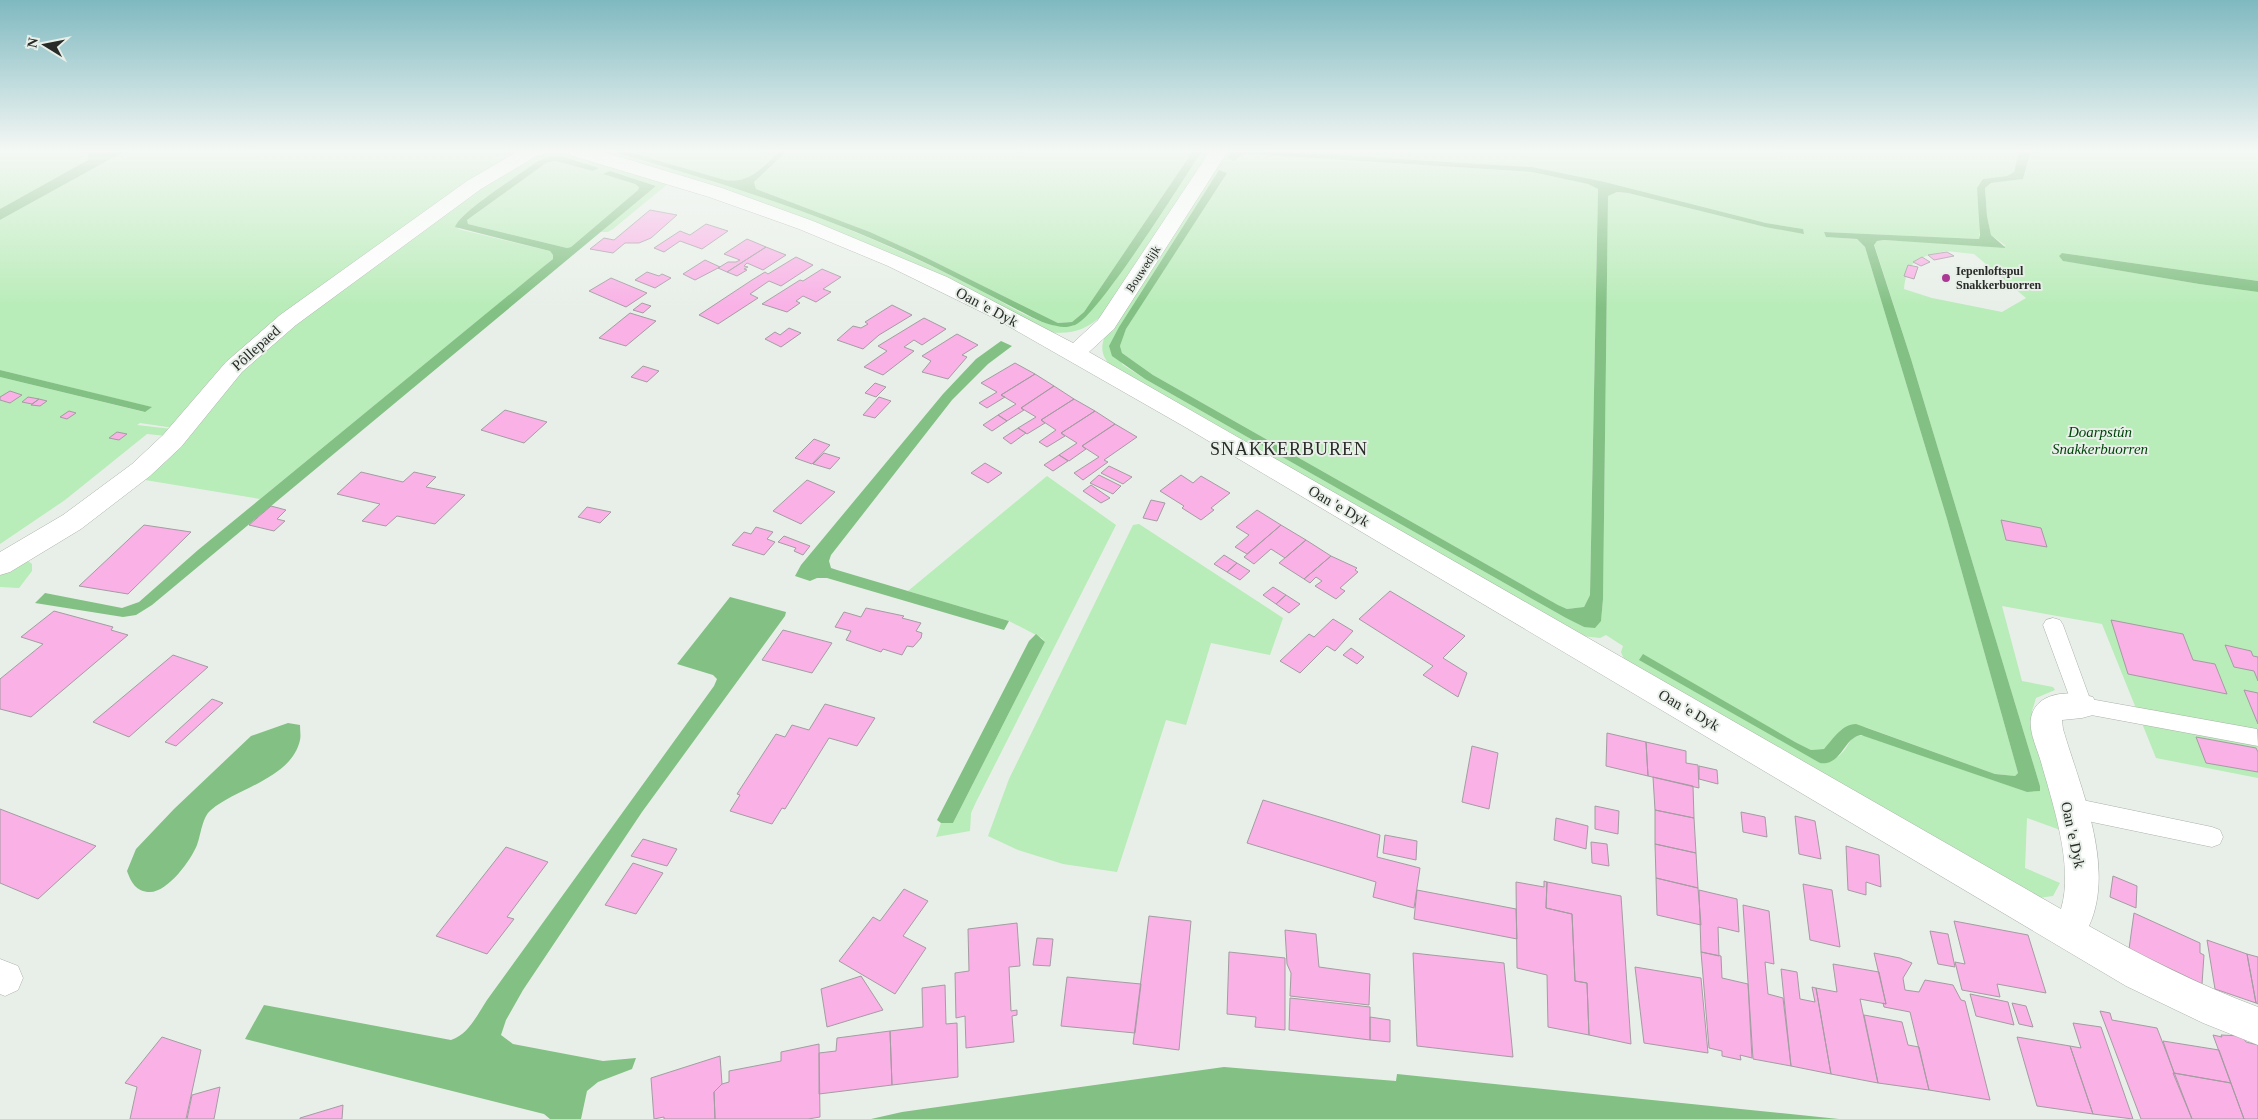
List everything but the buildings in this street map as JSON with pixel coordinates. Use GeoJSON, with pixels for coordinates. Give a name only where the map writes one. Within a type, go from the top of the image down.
{"type":"FeatureCollection","features":[{"type":"Feature","properties":{"kind":"street","name":"Pôllepaed"},"geometry":{"type":"LineString","coordinates":[[0,565],[72,522],[140,470],[172,441],[234,366],[288,320],[449,203]]}},
{"type":"Feature","properties":{"kind":"street","name":"Oan 'e Dyk"},"geometry":{"type":"LineString","coordinates":[[746,203],[828,233],[939,282],[1073,353],[1194,421],[2139,974],[2216,1010],[2258,1026]]}},
{"type":"Feature","properties":{"kind":"street","name":"Bouwedijk"},"geometry":{"type":"LineString","coordinates":[[1073,353],[1091,340],[1106,324],[1185,203]]}},
{"type":"Feature","properties":{"kind":"street","name":"Oan 'e Dyk"},"geometry":{"type":"LineString","coordinates":[[2067,933],[2079,908],[2081,874],[2078,841],[2047,729],[2046,715],[2054,707],[2066,705],[2082,706]]}},
{"type":"Feature","properties":{"kind":"lane"},"geometry":{"type":"LineString","coordinates":[[2054,625],[2082,706],[2258,738]]}},
{"type":"Feature","properties":{"kind":"lane"},"geometry":{"type":"LineString","coordinates":[[2068,807],[2212,838]]}},
{"type":"Feature","properties":{"kind":"green space"},"geometry":{"type":"Polygon","coordinates":[[[0,203],[10,203],[0,209],[0,203]]]}},
{"type":"Feature","properties":{"kind":"green space"},"geometry":{"type":"Polygon","coordinates":[[[30,203],[444,203],[315,294],[174,428],[140,423],[137,425],[172,429],[167,436],[147,434],[65,500],[0,544],[0,377],[144,412],[151,407],[0,370],[0,220],[30,203]]]}},
{"type":"Feature","properties":{"kind":"green space"},"geometry":{"type":"Polygon","coordinates":[[[457,203],[481,203],[472,209],[458,229],[550,251],[553,255],[553,259],[260,499],[139,479],[266,344],[457,203]]]}},
{"type":"Feature","properties":{"kind":"green space"},"geometry":{"type":"Polygon","coordinates":[[[490,203],[622,203],[571,247],[567,248],[468,224],[467,220],[490,203]]]}},
{"type":"Feature","properties":{"kind":"green space"},"geometry":{"type":"Polygon","coordinates":[[[635,203],[644,203],[613,229],[608,232],[600,232],[635,203]]]}},
{"type":"Feature","properties":{"kind":"green space"},"geometry":{"type":"Polygon","coordinates":[[[735,203],[781,203],[803,211],[923,262],[1026,315],[1050,324],[1073,326],[1114,282],[1167,203],[1176,203],[1101,316],[1084,328],[1064,333],[1050,332],[969,291],[735,203]]]}},
{"type":"Feature","properties":{"kind":"green space"},"geometry":{"type":"Polygon","coordinates":[[[794,203],[1158,203],[1084,312],[1072,322],[1058,323],[870,232],[794,203]]]}},
{"type":"Feature","properties":{"kind":"green space","name":"Doarpstún Snakkerbuorren"},"geometry":{"type":"Polygon","coordinates":[[[1191,203],[1198,203],[1119,327],[1110,346],[1123,365],[1584,627],[1601,621],[1603,599],[1608,203],[1669,203],[1765,227],[1803,229],[1766,223],[1688,203],[1981,203],[1979,239],[1824,232],[1827,237],[1857,239],[1865,247],[1947,519],[2018,773],[2015,776],[1995,774],[1865,727],[1842,729],[1824,749],[1811,750],[1795,742],[1820,763],[1839,756],[1854,738],[1858,736],[1871,737],[2027,792],[2040,791],[1911,359],[1874,244],[1877,241],[1884,240],[2006,246],[1991,235],[1986,203],[2258,203],[2258,281],[2062,253],[2061,258],[2064,261],[2258,292],[2258,778],[2156,758],[2102,624],[2002,606],[2022,681],[2053,687],[2055,690],[2036,698],[2032,711],[2063,831],[2027,818],[2025,868],[2060,883],[2053,896],[2038,898],[1624,659],[1621,652],[1623,646],[1606,635],[1600,638],[1582,636],[1110,365],[1103,352],[1105,336],[1191,203]],[[1946,251],[1929,255],[1916,261],[1908,271],[1904,289],[1932,298],[2002,312],[2026,298],[1974,254],[1946,251]]]}},
{"type":"Feature","properties":{"kind":"green space"},"geometry":{"type":"Polygon","coordinates":[[[1207,203],[1598,203],[1590,595],[1584,607],[1567,609],[1558,605],[1153,375],[1122,353],[1120,346],[1126,329],[1207,203]]]}},
{"type":"Feature","properties":{"kind":"green space"},"geometry":{"type":"Polygon","coordinates":[[[1047,476],[1116,525],[976,802],[971,813],[970,831],[936,837],[941,823],[953,823],[1045,642],[1042,638],[1009,621],[908,591],[1047,476]]]}},
{"type":"Feature","properties":{"kind":"green space"},"geometry":{"type":"Polygon","coordinates":[[[1139,524],[1283,618],[1270,655],[1211,643],[1186,725],[1166,720],[1117,872],[1063,864],[1018,850],[988,836],[1009,779],[1133,525],[1139,524]]]}},
{"type":"Feature","properties":{"kind":"green space"},"geometry":{"type":"Polygon","coordinates":[[[28,561],[32,564],[32,571],[19,588],[0,587],[0,570],[28,561]]]}},
{"type":"Feature","properties":{"kind":"shaded area"},"geometry":{"type":"Polygon","coordinates":[[[10,203],[30,203],[0,220],[0,209],[10,203]]]}},
{"type":"Feature","properties":{"kind":"shaded area"},"geometry":{"type":"Polygon","coordinates":[[[479,203],[490,203],[467,220],[468,224],[567,248],[571,247],[622,203],[635,203],[152,605],[136,615],[123,617],[35,603],[45,593],[122,608],[139,602],[198,550],[553,259],[550,251],[455,227],[479,203]]]}},
{"type":"Feature","properties":{"kind":"shaded area"},"geometry":{"type":"Polygon","coordinates":[[[780,203],[794,203],[870,232],[1058,323],[1072,322],[1084,312],[1158,203],[1168,203],[1140,246],[1102,298],[1087,316],[1075,325],[1068,327],[1052,325],[1037,320],[913,257],[871,238],[780,203]]]}},
{"type":"Feature","properties":{"kind":"shaded area"},"geometry":{"type":"Polygon","coordinates":[[[1198,203],[1207,203],[1126,329],[1120,346],[1122,353],[1153,375],[1558,605],[1567,609],[1584,607],[1590,595],[1598,203],[1608,203],[1603,599],[1601,621],[1595,628],[1584,627],[1566,618],[1145,379],[1112,356],[1109,346],[1119,327],[1198,203]]]}},
{"type":"Feature","properties":{"kind":"shaded area"},"geometry":{"type":"Polygon","coordinates":[[[1669,203],[1688,203],[1766,223],[1803,229],[1804,234],[1765,227],[1669,203]]]}},
{"type":"Feature","properties":{"kind":"shaded area"},"geometry":{"type":"Polygon","coordinates":[[[1978,203],[1986,203],[1991,235],[2006,248],[1884,240],[1877,241],[1874,245],[1911,359],[2040,791],[2027,792],[1861,735],[1850,741],[1833,760],[1827,763],[1820,763],[1639,660],[1643,654],[1811,750],[1824,749],[1842,729],[1856,724],[1995,774],[2015,776],[2018,773],[1947,519],[1865,247],[1857,239],[1826,237],[1824,232],[1979,239],[1978,203]]]}},
{"type":"Feature","properties":{"kind":"shaded area"},"geometry":{"type":"Polygon","coordinates":[[[2062,253],[2258,281],[2258,292],[2063,261],[2059,256],[2062,253]]]}},
{"type":"Feature","properties":{"kind":"shaded area"},"geometry":{"type":"Polygon","coordinates":[[[1001,341],[1012,346],[988,364],[952,400],[831,555],[829,561],[831,568],[837,570],[1009,621],[1004,630],[827,578],[817,578],[810,581],[795,576],[801,565],[943,394],[976,359],[1001,341]]]}},
{"type":"Feature","properties":{"kind":"shaded area"},"geometry":{"type":"Polygon","coordinates":[[[0,370],[152,407],[145,412],[0,377],[0,370]]]}},
{"type":"Feature","properties":{"kind":"shaded area"},"geometry":{"type":"Polygon","coordinates":[[[730,597],[786,612],[785,616],[642,812],[523,990],[506,1020],[501,1035],[513,1044],[603,1061],[636,1058],[632,1069],[598,1082],[587,1091],[581,1119],[550,1119],[544,1114],[245,1039],[264,1005],[451,1040],[468,1029],[714,686],[717,679],[713,675],[677,664],[730,597]]]}},
{"type":"Feature","properties":{"kind":"shaded area"},"geometry":{"type":"Polygon","coordinates":[[[1036,634],[1045,642],[953,823],[941,823],[937,820],[1029,641],[1036,634]]]}},
{"type":"Feature","properties":{"kind":"shaded area"},"geometry":{"type":"Polygon","coordinates":[[[288,723],[300,725],[300,740],[295,753],[286,764],[262,781],[222,802],[208,813],[194,851],[178,874],[164,887],[157,891],[145,892],[135,886],[127,871],[136,849],[174,809],[251,736],[288,723]]]}},
{"type":"Feature","properties":{"kind":"shaded area"},"geometry":{"type":"Polygon","coordinates":[[[1224,1067],[1396,1081],[1397,1074],[1839,1119],[871,1119],[902,1112],[1224,1067]]]}},
{"type":"Feature","properties":{"kind":"place","name":"Iepenloftspul Snakkerbuorren"},"geometry":{"type":"Point","coordinates":[1946,278]}},
{"type":"Feature","properties":{"kind":"district","name":"SNAKKERBUREN"},"geometry":{"type":"Point","coordinates":[1289,449]}}]}
